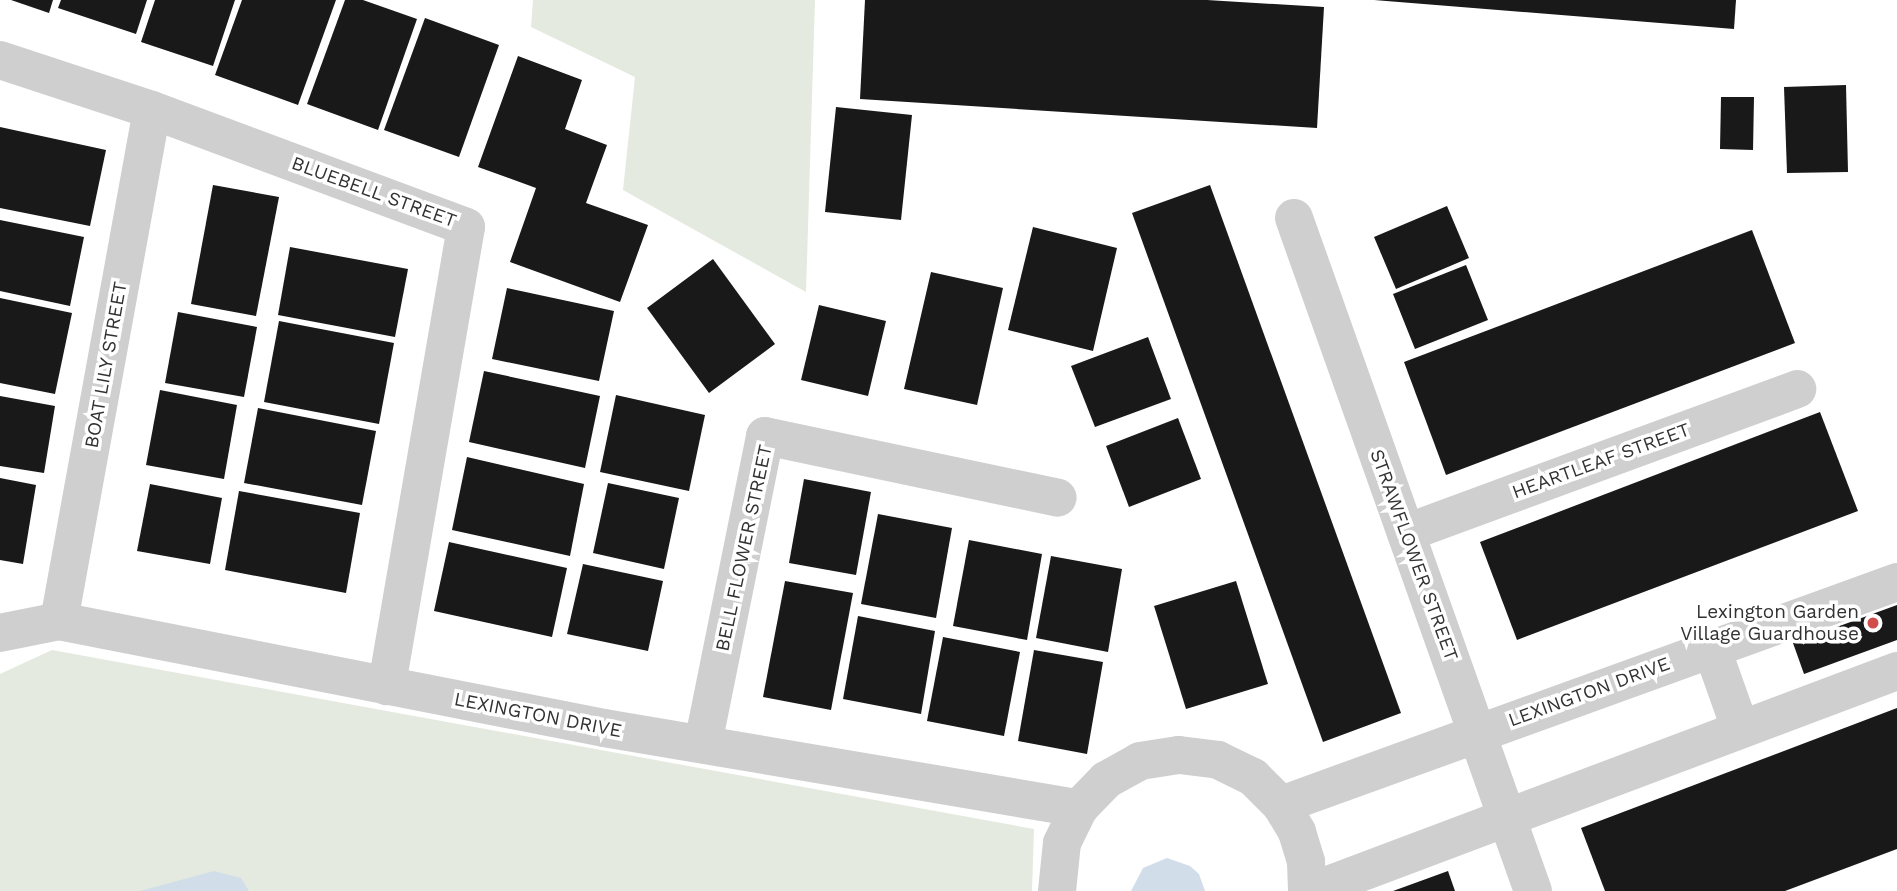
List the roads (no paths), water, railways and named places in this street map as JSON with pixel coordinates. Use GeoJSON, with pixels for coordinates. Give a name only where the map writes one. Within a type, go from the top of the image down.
{"type":"FeatureCollection","features":[{"type":"Feature","properties":{"kind":"street","name":"BLUEBELL STREET"},"geometry":{"type":"LineString","coordinates":[[0,60],[152,110],[466,227],[387,686]]}},
{"type":"Feature","properties":{"kind":"street","name":"BOAT LILY STREET"},"geometry":{"type":"LineString","coordinates":[[59,621],[152,110]]}},
{"type":"Feature","properties":{"kind":"street","name":"STRAWFLOWER STREET"},"geometry":{"type":"LineString","coordinates":[[1294,218],[1533,891]]}},
{"type":"Feature","properties":{"kind":"street","name":"HEARTLEAF STREET"},"geometry":{"type":"LineString","coordinates":[[1406,533],[1797,389]]}},
{"type":"Feature","properties":{"kind":"street","name":"BELL FLOWER STREET"},"geometry":{"type":"LineString","coordinates":[[703,744],[765,436],[1058,498]]}},
{"type":"Feature","properties":{"kind":"street","name":"LEXINGTON DRIVE"},"geometry":{"type":"LineString","coordinates":[[1281,805],[1711,646],[1897,582]]}},
{"type":"Feature","properties":{"kind":"street","name":"LEXINGTON DRIVE"},"geometry":{"type":"LineString","coordinates":[[0,633],[59,621],[387,686],[703,744],[1079,808]]}},
{"type":"Feature","properties":{"kind":"street"},"geometry":{"type":"LineString","coordinates":[[1711,646],[1740,728]]}},
{"type":"Feature","properties":{"kind":"street"},"geometry":{"type":"LineString","coordinates":[[1312,891],[1507,820],[1740,728],[1897,671]]}},
{"type":"Feature","properties":{"kind":"street"},"geometry":{"type":"LineString","coordinates":[[1057,891],[1062,843],[1079,808],[1106,780],[1140,761],[1179,755],[1218,760],[1253,777],[1281,805],[1297,832],[1306,862],[1307,891]]}},
{"type":"Feature","properties":{"kind":"place","name":"Lexington Garden Village Guardhouse"},"geometry":{"type":"Point","coordinates":[1873,623]}}]}
